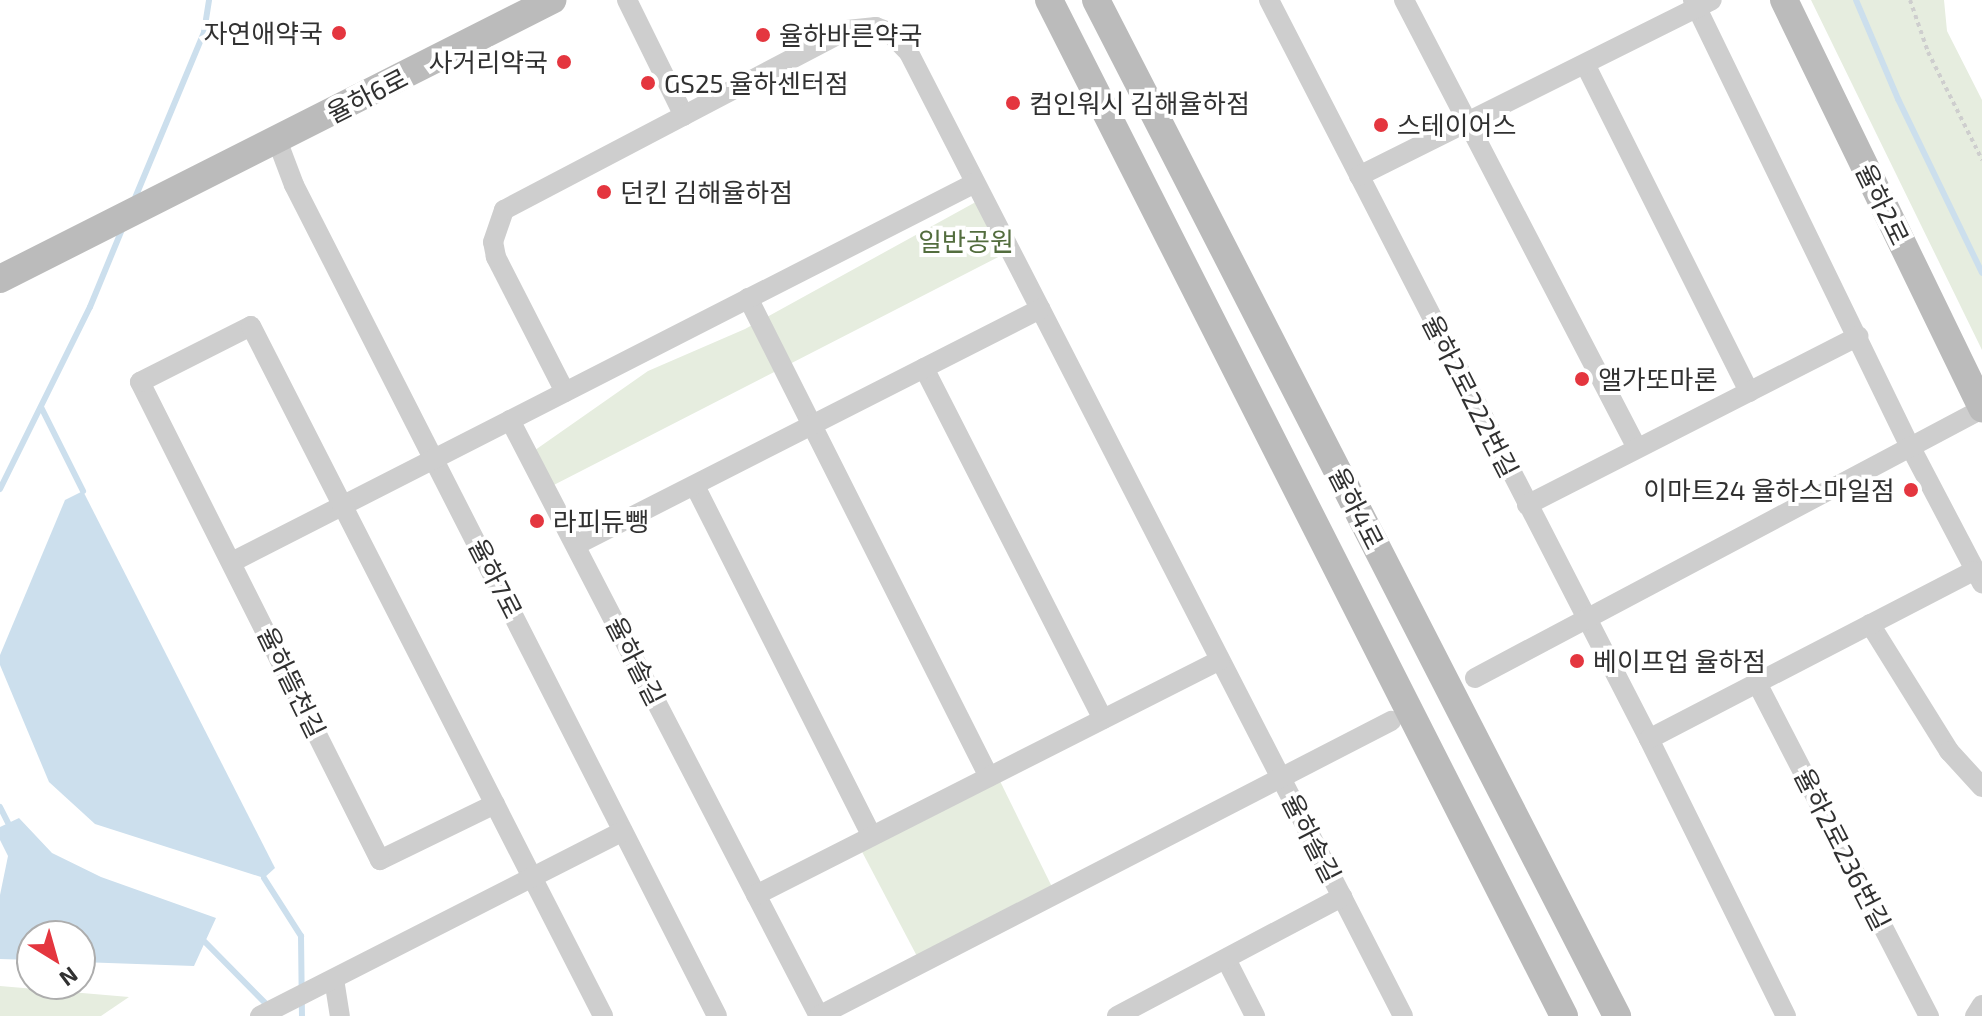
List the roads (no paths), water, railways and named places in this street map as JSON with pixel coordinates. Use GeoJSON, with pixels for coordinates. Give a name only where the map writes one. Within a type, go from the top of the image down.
{"type":"FeatureCollection","features":[{"type":"Feature","properties":{"kind":"main road","name":"율하6로"},"geometry":{"type":"LineString","coordinates":[[10,274],[552,0]]}},
{"type":"Feature","properties":{"kind":"main road","name":"율하4로"},"geometry":{"type":"LineString","coordinates":[[1049,0],[1564,1016]]}},
{"type":"Feature","properties":{"kind":"main road","name":"율하4로"},"geometry":{"type":"LineString","coordinates":[[1096,0],[1617,1016]]}},
{"type":"Feature","properties":{"kind":"main road","name":"율하2로"},"geometry":{"type":"LineString","coordinates":[[1784,0],[1982,408]]}},
{"type":"Feature","properties":{"kind":"street"},"geometry":{"type":"LineString","coordinates":[[627,0],[684,116]]}},
{"type":"Feature","properties":{"kind":"street","name":"율하2로222번길"},"geometry":{"type":"LineString","coordinates":[[1269,0],[1527,505],[1858,336]]}},
{"type":"Feature","properties":{"kind":"street"},"geometry":{"type":"LineString","coordinates":[[1411,2],[1467,122],[1637,448]]}},
{"type":"Feature","properties":{"kind":"street"},"geometry":{"type":"LineString","coordinates":[[1359,176],[1700,3],[1911,448],[1978,577],[1870,624],[1649,739]]}},
{"type":"Feature","properties":{"kind":"street","name":"율하솔길"},"geometry":{"type":"LineString","coordinates":[[565,392],[496,257],[493,242],[495,226],[504,210],[847,30],[876,27],[889,32],[909,53],[1403,1016]]}},
{"type":"Feature","properties":{"kind":"street"},"geometry":{"type":"LineString","coordinates":[[1585,64],[1749,392]]}},
{"type":"Feature","properties":{"kind":"street","name":"율하7로"},"geometry":{"type":"LineString","coordinates":[[277,140],[294,185],[436,458],[717,1016]]}},
{"type":"Feature","properties":{"kind":"street"},"geometry":{"type":"LineString","coordinates":[[232,562],[975,183]]}},
{"type":"Feature","properties":{"kind":"street"},"geometry":{"type":"LineString","coordinates":[[748,298],[989,777]]}},
{"type":"Feature","properties":{"kind":"street"},"geometry":{"type":"LineString","coordinates":[[576,545],[1040,309]]}},
{"type":"Feature","properties":{"kind":"street","name":"율하뜰천길"},"geometry":{"type":"LineString","coordinates":[[251,326],[342,505],[495,804],[380,860],[140,382],[251,326]]}},
{"type":"Feature","properties":{"kind":"street"},"geometry":{"type":"LineString","coordinates":[[924,368],[1103,719]]}},
{"type":"Feature","properties":{"kind":"street"},"geometry":{"type":"LineString","coordinates":[[1475,678],[1982,408]]}},
{"type":"Feature","properties":{"kind":"street","name":"율하솔길"},"geometry":{"type":"LineString","coordinates":[[510,420],[819,1016],[1281,778]]}},
{"type":"Feature","properties":{"kind":"street"},"geometry":{"type":"LineString","coordinates":[[695,486],[872,836]]}},
{"type":"Feature","properties":{"kind":"street"},"geometry":{"type":"LineString","coordinates":[[1527,505],[1649,739],[1786,1016]]}},
{"type":"Feature","properties":{"kind":"street"},"geometry":{"type":"LineString","coordinates":[[1870,624],[1949,751],[1982,787]]}},
{"type":"Feature","properties":{"kind":"street"},"geometry":{"type":"LineString","coordinates":[[756,895],[1220,660]]}},
{"type":"Feature","properties":{"kind":"street","name":"율하2로236번길"},"geometry":{"type":"LineString","coordinates":[[1757,683],[1929,1016]]}},
{"type":"Feature","properties":{"kind":"street"},"geometry":{"type":"LineString","coordinates":[[1281,778],[1391,721]]}},
{"type":"Feature","properties":{"kind":"street"},"geometry":{"type":"LineString","coordinates":[[495,804],[603,1016]]}},
{"type":"Feature","properties":{"kind":"street"},"geometry":{"type":"LineString","coordinates":[[260,1016],[623,831]]}},
{"type":"Feature","properties":{"kind":"street","name":"율하솔길"},"geometry":{"type":"LineString","coordinates":[[1117,1016],[1342,897]]}},
{"type":"Feature","properties":{"kind":"street"},"geometry":{"type":"LineString","coordinates":[[1226,959],[1255,1016]]}},
{"type":"Feature","properties":{"kind":"street"},"geometry":{"type":"LineString","coordinates":[[334,979],[340,1016]]}},
{"type":"Feature","properties":{"kind":"street"},"geometry":{"type":"LineString","coordinates":[[1975,1016],[1982,1005]]}},
{"type":"Feature","properties":{"kind":"water"},"geometry":{"type":"Polygon","coordinates":[[[83,491],[275,868],[264,878],[95,824],[49,782],[0,665],[0,655],[65,500],[83,491]]]}},
{"type":"Feature","properties":{"kind":"water"},"geometry":{"type":"Polygon","coordinates":[[[19,818],[52,853],[101,877],[216,918],[194,966],[96,963],[96,920],[16,920],[16,960],[0,959],[0,895],[8,856],[0,840],[0,827],[19,818]]]}},
{"type":"Feature","properties":{"kind":"waterway"},"geometry":{"type":"LineString","coordinates":[[135,198],[204,32],[209,0]]}},
{"type":"Feature","properties":{"kind":"waterway"},"geometry":{"type":"LineString","coordinates":[[1856,0],[1898,99],[1982,273]]}},
{"type":"Feature","properties":{"kind":"waterway"},"geometry":{"type":"LineString","coordinates":[[0,489],[90,307],[123,227]]}},
{"type":"Feature","properties":{"kind":"waterway"},"geometry":{"type":"LineString","coordinates":[[41,407],[83,491]]}},
{"type":"Feature","properties":{"kind":"waterway"},"geometry":{"type":"LineString","coordinates":[[0,807],[8,823]]}},
{"type":"Feature","properties":{"kind":"waterway"},"geometry":{"type":"LineString","coordinates":[[264,878],[301,936],[302,1016]]}},
{"type":"Feature","properties":{"kind":"waterway"},"geometry":{"type":"LineString","coordinates":[[205,942],[270,1008]]}},
{"type":"Feature","properties":{"kind":"place","name":"자연애약국"},"geometry":{"type":"Point","coordinates":[339,33]}},
{"type":"Feature","properties":{"kind":"place","name":"율하바른약국"},"geometry":{"type":"Point","coordinates":[763,35]}},
{"type":"Feature","properties":{"kind":"place","name":"사거리약국"},"geometry":{"type":"Point","coordinates":[564,62]}},
{"type":"Feature","properties":{"kind":"place","name":"GS25 율하센터점"},"geometry":{"type":"Point","coordinates":[648,83]}},
{"type":"Feature","properties":{"kind":"place","name":"컴인워시 김해율하점"},"geometry":{"type":"Point","coordinates":[1013,103]}},
{"type":"Feature","properties":{"kind":"place","name":"스테이어스"},"geometry":{"type":"Point","coordinates":[1381,125]}},
{"type":"Feature","properties":{"kind":"place","name":"던킨 김해율하점"},"geometry":{"type":"Point","coordinates":[604,192]}},
{"type":"Feature","properties":{"kind":"place","name":"앨가또마론"},"geometry":{"type":"Point","coordinates":[1582,379]}},
{"type":"Feature","properties":{"kind":"place","name":"이마트24 율하스마일점"},"geometry":{"type":"Point","coordinates":[1911,490]}},
{"type":"Feature","properties":{"kind":"place","name":"라피듀뺑"},"geometry":{"type":"Point","coordinates":[537,521]}},
{"type":"Feature","properties":{"kind":"place","name":"베이프업 율하점"},"geometry":{"type":"Point","coordinates":[1577,661]}},
{"type":"Feature","properties":{"kind":"park label","name":"일반공원"},"geometry":{"type":"Point","coordinates":[966,241]}}]}
